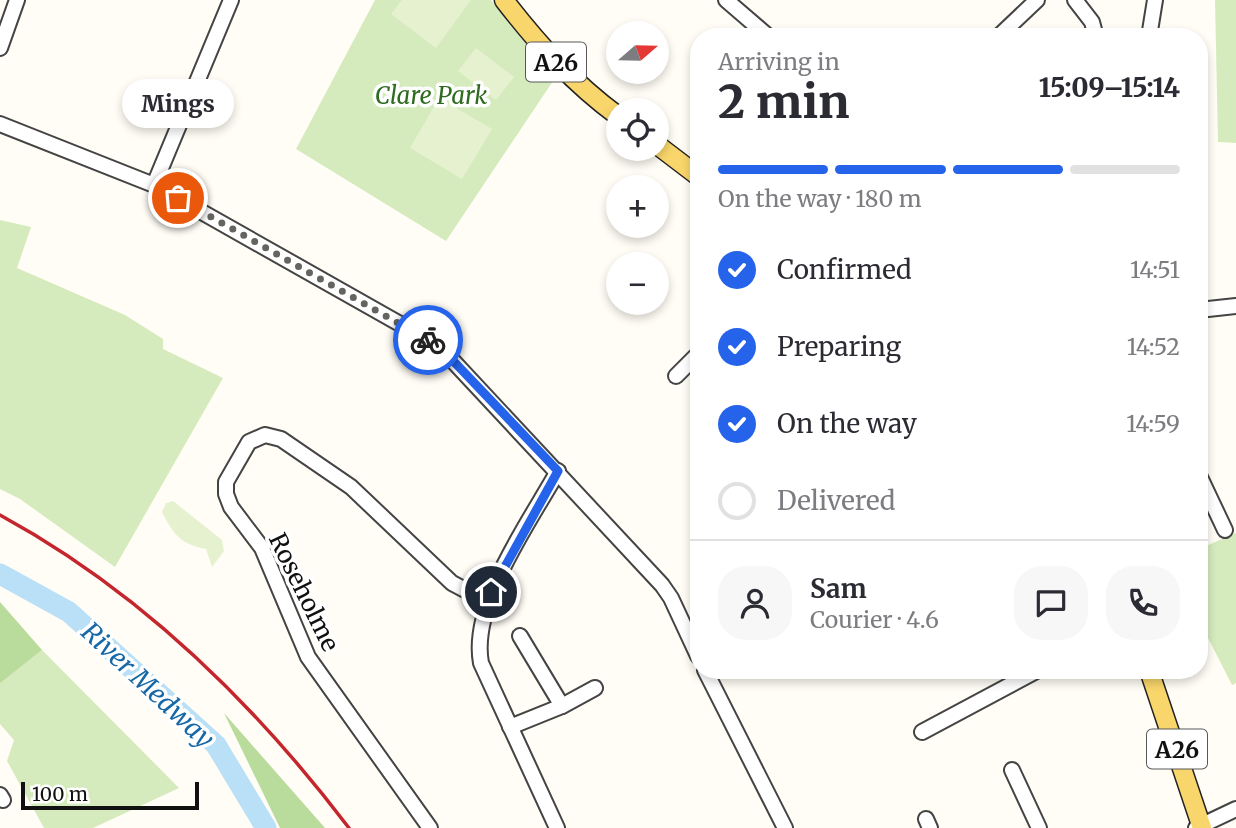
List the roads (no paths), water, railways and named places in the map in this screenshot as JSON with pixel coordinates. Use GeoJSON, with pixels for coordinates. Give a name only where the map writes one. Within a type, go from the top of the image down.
{"type":"FeatureCollection","features":[{"type":"Feature","properties":{"kind":"main road","name":"A26"},"geometry":{"type":"LineString","coordinates":[[504,0],[536,42],[585,92],[606,107]]}},
{"type":"Feature","properties":{"kind":"main road"},"geometry":{"type":"LineString","coordinates":[[669,154],[690,170]]}},
{"type":"Feature","properties":{"kind":"main road","name":"A26"},"geometry":{"type":"LineString","coordinates":[[1152,679],[1200,827]]}},
{"type":"Feature","properties":{"kind":"street"},"geometry":{"type":"LineString","coordinates":[[0,48],[18,0]]}},
{"type":"Feature","properties":{"kind":"street"},"geometry":{"type":"LineString","coordinates":[[154,185],[231,0]]}},
{"type":"Feature","properties":{"kind":"street"},"geometry":{"type":"LineString","coordinates":[[726,0],[759,28]]}},
{"type":"Feature","properties":{"kind":"street"},"geometry":{"type":"LineString","coordinates":[[1007,28],[1037,0]]}},
{"type":"Feature","properties":{"kind":"street"},"geometry":{"type":"LineString","coordinates":[[1150,28],[1155,0]]}},
{"type":"Feature","properties":{"kind":"street"},"geometry":{"type":"LineString","coordinates":[[1080,4],[1094,28]]}},
{"type":"Feature","properties":{"kind":"street"},"geometry":{"type":"LineString","coordinates":[[0,124],[154,185],[439,346],[662,585],[690,639]]}},
{"type":"Feature","properties":{"kind":"street"},"geometry":{"type":"LineString","coordinates":[[1208,309],[1236,306]]}},
{"type":"Feature","properties":{"kind":"street"},"geometry":{"type":"LineString","coordinates":[[676,376],[690,362]]}},
{"type":"Feature","properties":{"kind":"street","name":"Roseholme"},"geometry":{"type":"LineString","coordinates":[[430,828],[308,657],[261,548],[231,507],[226,494],[226,482],[249,442],[265,435],[281,439],[351,487],[453,583],[469,592],[491,592]]}},
{"type":"Feature","properties":{"kind":"street"},"geometry":{"type":"LineString","coordinates":[[557,828],[479,653],[483,614],[491,592],[558,471]]}},
{"type":"Feature","properties":{"kind":"street"},"geometry":{"type":"LineString","coordinates":[[1208,494],[1225,530]]}},
{"type":"Feature","properties":{"kind":"street"},"geometry":{"type":"LineString","coordinates":[[520,636],[562,706]]}},
{"type":"Feature","properties":{"kind":"street"},"geometry":{"type":"LineString","coordinates":[[711,679],[785,828]]}},
{"type":"Feature","properties":{"kind":"street"},"geometry":{"type":"LineString","coordinates":[[922,732],[1021,679]]}},
{"type":"Feature","properties":{"kind":"street"},"geometry":{"type":"LineString","coordinates":[[510,727],[562,706],[596,688]]}},
{"type":"Feature","properties":{"kind":"street"},"geometry":{"type":"LineString","coordinates":[[1012,770],[1039,828]]}},
{"type":"Feature","properties":{"kind":"street"},"geometry":{"type":"LineString","coordinates":[[1200,827],[1236,809]]}},
{"type":"Feature","properties":{"kind":"waterway","name":"River Medway"},"geometry":{"type":"LineString","coordinates":[[0,574],[69,612],[216,745],[266,828]]}},
{"type":"Feature","properties":{"kind":"railway"},"geometry":{"type":"LineString","coordinates":[[0,515],[99,578],[191,653],[274,737],[349,828]]}},
{"type":"Feature","properties":{"kind":"place","name":"Mings"},"geometry":{"type":"Point","coordinates":[178,198]}},
{"type":"Feature","properties":{"kind":"park label","name":"Clare Park"},"geometry":{"type":"Point","coordinates":[431,95]}}]}
